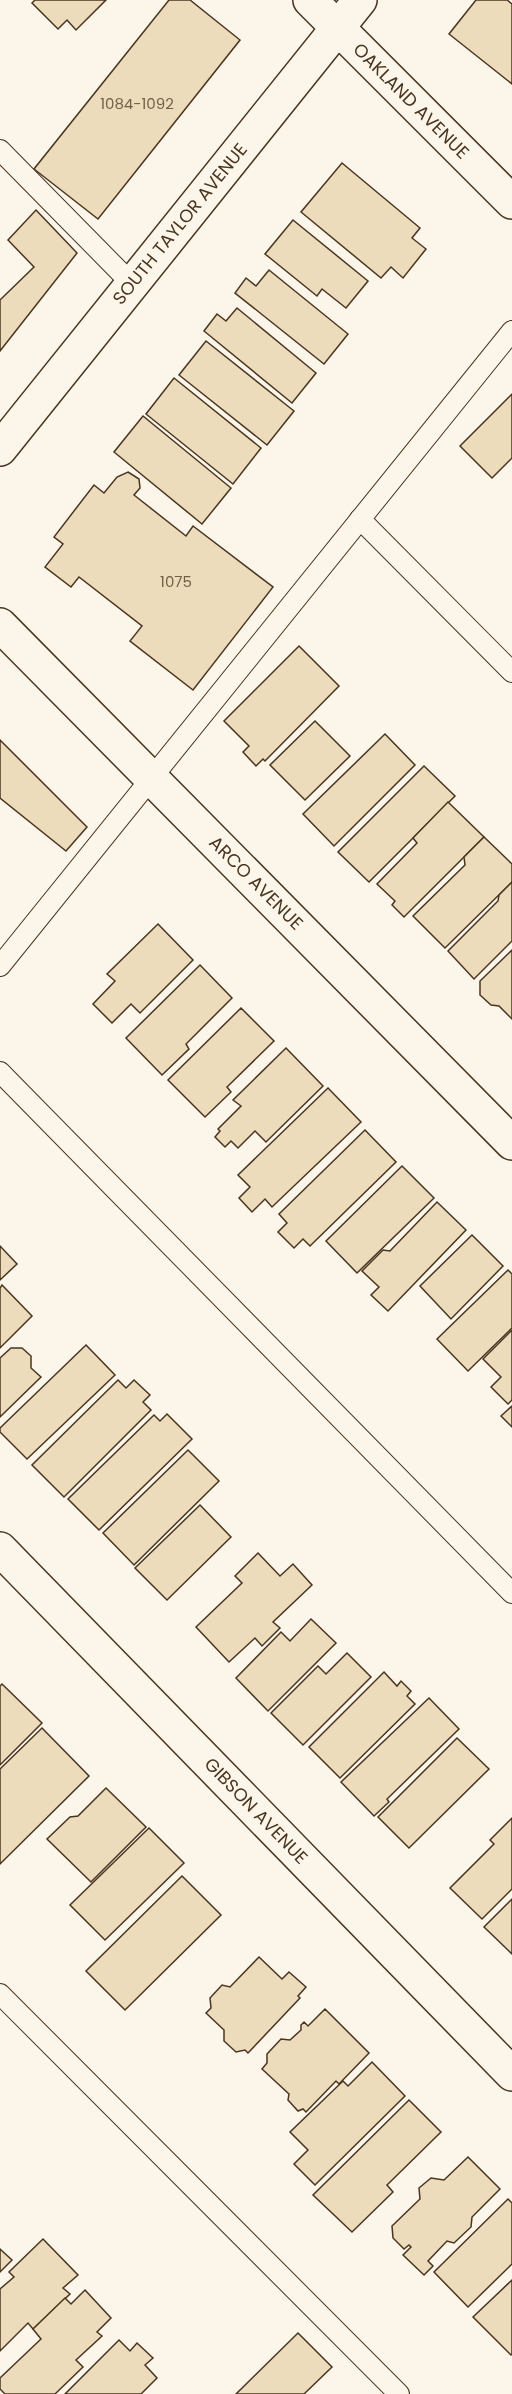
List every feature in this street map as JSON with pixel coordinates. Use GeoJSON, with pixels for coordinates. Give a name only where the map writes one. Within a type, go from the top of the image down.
{"type":"FeatureCollection","features":[{"type":"Feature","properties":{"kind":"street","name":"OAKLAND AVENUE"},"geometry":{"type":"LineString","coordinates":[[310,0],[512,202]]}},
{"type":"Feature","properties":{"kind":"street","name":"SOUTH TAYLOR AVENUE"},"geometry":{"type":"LineString","coordinates":[[0,449],[360,0]]}},
{"type":"Feature","properties":{"kind":"street","name":"ARCO AVENUE"},"geometry":{"type":"LineString","coordinates":[[0,625],[512,1143]]}},
{"type":"Feature","properties":{"kind":"street","name":"GIBSON AVENUE"},"geometry":{"type":"LineString","coordinates":[[0,1549],[512,2074]]}},
{"type":"Feature","properties":{"kind":"lane"},"geometry":{"type":"LineString","coordinates":[[0,150],[132,284]]}},
{"type":"Feature","properties":{"kind":"lane"},"geometry":{"type":"LineString","coordinates":[[0,966],[512,331]]}},
{"type":"Feature","properties":{"kind":"lane"},"geometry":{"type":"LineString","coordinates":[[360,519],[512,672]]}},
{"type":"Feature","properties":{"kind":"lane"},"geometry":{"type":"LineString","coordinates":[[0,1072],[512,1593]]}},
{"type":"Feature","properties":{"kind":"lane"},"geometry":{"type":"LineString","coordinates":[[0,1994],[399,2394]]}},
{"type":"Feature","properties":{"kind":"building"},"geometry":{"type":"Polygon","coordinates":[[[35,0],[106,0],[76,30],[67,20],[58,29],[32,3],[35,0]]]}},
{"type":"Feature","properties":{"kind":"building"},"geometry":{"type":"Polygon","coordinates":[[[169,0],[190,0],[240,40],[98,219],[34,169],[169,0]]]}},
{"type":"Feature","properties":{"kind":"building"},"geometry":{"type":"Polygon","coordinates":[[[476,0],[507,0],[512,4],[512,84],[449,34],[476,0]]]}},
{"type":"Feature","properties":{"kind":"building"},"geometry":{"type":"Polygon","coordinates":[[[342,163],[420,228],[412,238],[426,249],[403,278],[391,267],[381,278],[301,212],[342,163]]]}},
{"type":"Feature","properties":{"kind":"building"},"geometry":{"type":"Polygon","coordinates":[[[36,210],[77,253],[0,351],[0,300],[34,267],[8,240],[36,210]]]}},
{"type":"Feature","properties":{"kind":"building"},"geometry":{"type":"Polygon","coordinates":[[[293,220],[368,281],[346,308],[322,289],[317,296],[265,254],[293,220]]]}},
{"type":"Feature","properties":{"kind":"building"},"geometry":{"type":"Polygon","coordinates":[[[269,270],[348,334],[324,364],[235,293],[246,278],[256,286],[269,270]]]}},
{"type":"Feature","properties":{"kind":"building"},"geometry":{"type":"Polygon","coordinates":[[[237,308],[316,373],[292,403],[204,331],[217,314],[226,321],[237,308]]]}},
{"type":"Feature","properties":{"kind":"building"},"geometry":{"type":"Polygon","coordinates":[[[206,341],[294,411],[267,445],[179,375],[206,341]]]}},
{"type":"Feature","properties":{"kind":"building"},"geometry":{"type":"Polygon","coordinates":[[[174,378],[261,448],[233,484],[146,414],[174,378]]]}},
{"type":"Feature","properties":{"kind":"building"},"geometry":{"type":"Polygon","coordinates":[[[512,394],[512,458],[492,478],[460,446],[512,394]]]}},
{"type":"Feature","properties":{"kind":"building"},"geometry":{"type":"Polygon","coordinates":[[[143,416],[231,488],[202,524],[114,452],[143,416]]]}},
{"type":"Feature","properties":{"kind":"building"},"geometry":{"type":"Polygon","coordinates":[[[128,472],[139,479],[140,488],[134,495],[186,536],[193,526],[273,587],[193,690],[130,641],[142,626],[79,577],[71,587],[45,567],[63,544],[54,537],[94,485],[104,493],[117,477],[128,472]]]}},
{"type":"Feature","properties":{"kind":"building"},"geometry":{"type":"Polygon","coordinates":[[[299,646],[339,686],[265,761],[263,759],[256,766],[243,752],[249,746],[224,721],[299,646]]]}},
{"type":"Feature","properties":{"kind":"building"},"geometry":{"type":"Polygon","coordinates":[[[315,721],[350,756],[305,800],[270,765],[315,721]]]}},
{"type":"Feature","properties":{"kind":"building"},"geometry":{"type":"Polygon","coordinates":[[[385,734],[415,765],[334,846],[303,814],[385,734]]]}},
{"type":"Feature","properties":{"kind":"building"},"geometry":{"type":"Polygon","coordinates":[[[0,740],[87,827],[66,851],[0,798],[0,740]]]}},
{"type":"Feature","properties":{"kind":"building"},"geometry":{"type":"Polygon","coordinates":[[[424,766],[455,796],[369,882],[338,852],[424,766]]]}},
{"type":"Feature","properties":{"kind":"building"},"geometry":{"type":"Polygon","coordinates":[[[448,802],[484,837],[404,917],[392,905],[395,901],[377,884],[417,843],[413,838],[448,802]]]}},
{"type":"Feature","properties":{"kind":"building"},"geometry":{"type":"Polygon","coordinates":[[[484,837],[512,864],[512,882],[445,948],[413,916],[465,865],[464,857],[484,837]]]}},
{"type":"Feature","properties":{"kind":"building"},"geometry":{"type":"Polygon","coordinates":[[[512,882],[512,941],[474,979],[448,951],[498,901],[499,895],[512,882]]]}},
{"type":"Feature","properties":{"kind":"building"},"geometry":{"type":"Polygon","coordinates":[[[158,924],[193,960],[140,1013],[131,1004],[112,1023],[93,1004],[115,981],[107,974],[158,924]]]}},
{"type":"Feature","properties":{"kind":"building"},"geometry":{"type":"Polygon","coordinates":[[[512,950],[512,1019],[499,1006],[491,1005],[480,995],[480,981],[512,950]]]}},
{"type":"Feature","properties":{"kind":"building"},"geometry":{"type":"Polygon","coordinates":[[[200,965],[232,998],[186,1044],[189,1049],[162,1075],[126,1038],[200,965]]]}},
{"type":"Feature","properties":{"kind":"building"},"geometry":{"type":"Polygon","coordinates":[[[241,1008],[274,1041],[227,1087],[231,1092],[205,1117],[168,1080],[241,1008]]]}},
{"type":"Feature","properties":{"kind":"building"},"geometry":{"type":"Polygon","coordinates":[[[286,1048],[323,1086],[266,1142],[255,1131],[238,1148],[231,1141],[225,1147],[215,1137],[220,1131],[218,1129],[241,1106],[233,1100],[286,1048]]]}},
{"type":"Feature","properties":{"kind":"building"},"geometry":{"type":"Polygon","coordinates":[[[328,1088],[361,1122],[272,1207],[265,1199],[252,1212],[239,1198],[250,1187],[238,1175],[328,1088]]]}},
{"type":"Feature","properties":{"kind":"building"},"geometry":{"type":"Polygon","coordinates":[[[365,1130],[396,1162],[310,1246],[303,1239],[294,1248],[278,1232],[287,1223],[279,1214],[365,1130]]]}},
{"type":"Feature","properties":{"kind":"building"},"geometry":{"type":"Polygon","coordinates":[[[402,1166],[434,1198],[357,1273],[326,1241],[402,1166]]]}},
{"type":"Feature","properties":{"kind":"building"},"geometry":{"type":"Polygon","coordinates":[[[437,1202],[466,1230],[388,1311],[371,1295],[379,1287],[362,1271],[383,1250],[390,1251],[437,1202]]]}},
{"type":"Feature","properties":{"kind":"building"},"geometry":{"type":"Polygon","coordinates":[[[472,1235],[503,1266],[451,1319],[420,1286],[472,1235]]]}},
{"type":"Feature","properties":{"kind":"building"},"geometry":{"type":"Polygon","coordinates":[[[0,1246],[17,1264],[0,1280],[0,1246]]]}},
{"type":"Feature","properties":{"kind":"building"},"geometry":{"type":"Polygon","coordinates":[[[508,1270],[512,1274],[512,1328],[468,1371],[437,1339],[508,1270]]]}},
{"type":"Feature","properties":{"kind":"building"},"geometry":{"type":"Polygon","coordinates":[[[2,1285],[32,1316],[0,1348],[0,1288],[2,1285]]]}},
{"type":"Feature","properties":{"kind":"building"},"geometry":{"type":"Polygon","coordinates":[[[512,1330],[512,1400],[508,1404],[491,1387],[501,1377],[483,1359],[512,1330]]]}},
{"type":"Feature","properties":{"kind":"building"},"geometry":{"type":"Polygon","coordinates":[[[86,1345],[115,1375],[27,1459],[0,1432],[0,1428],[86,1345]]]}},
{"type":"Feature","properties":{"kind":"building"},"geometry":{"type":"Polygon","coordinates":[[[11,1348],[22,1348],[31,1356],[31,1368],[41,1377],[0,1417],[0,1358],[11,1348]]]}},
{"type":"Feature","properties":{"kind":"building"},"geometry":{"type":"Polygon","coordinates":[[[118,1380],[126,1388],[134,1380],[150,1395],[143,1402],[151,1410],[64,1497],[32,1465],[118,1380]]]}},
{"type":"Feature","properties":{"kind":"building"},"geometry":{"type":"Polygon","coordinates":[[[512,1406],[512,1427],[501,1416],[512,1406]]]}},
{"type":"Feature","properties":{"kind":"building"},"geometry":{"type":"Polygon","coordinates":[[[167,1414],[192,1439],[99,1530],[68,1499],[154,1415],[160,1421],[167,1414]]]}},
{"type":"Feature","properties":{"kind":"building"},"geometry":{"type":"Polygon","coordinates":[[[188,1450],[219,1481],[134,1565],[103,1533],[188,1450]]]}},
{"type":"Feature","properties":{"kind":"building"},"geometry":{"type":"Polygon","coordinates":[[[200,1505],[231,1537],[167,1600],[135,1568],[200,1505]]]}},
{"type":"Feature","properties":{"kind":"building"},"geometry":{"type":"Polygon","coordinates":[[[258,1553],[280,1576],[293,1564],[312,1585],[273,1622],[280,1628],[262,1646],[255,1638],[229,1662],[196,1627],[242,1583],[235,1576],[258,1553]]]}},
{"type":"Feature","properties":{"kind":"building"},"geometry":{"type":"Polygon","coordinates":[[[311,1619],[336,1643],[268,1711],[236,1678],[281,1632],[290,1641],[311,1619]]]}},
{"type":"Feature","properties":{"kind":"building"},"geometry":{"type":"Polygon","coordinates":[[[347,1653],[371,1677],[303,1745],[271,1713],[318,1666],[326,1674],[347,1653]]]}},
{"type":"Feature","properties":{"kind":"building"},"geometry":{"type":"Polygon","coordinates":[[[384,1672],[397,1686],[401,1681],[411,1691],[407,1696],[415,1704],[340,1778],[309,1747],[384,1672]]]}},
{"type":"Feature","properties":{"kind":"building"},"geometry":{"type":"Polygon","coordinates":[[[2,1684],[42,1723],[0,1765],[0,1686],[2,1684]]]}},
{"type":"Feature","properties":{"kind":"building"},"geometry":{"type":"Polygon","coordinates":[[[429,1698],[459,1729],[387,1799],[389,1802],[374,1816],[341,1782],[429,1698]]]}},
{"type":"Feature","properties":{"kind":"building"},"geometry":{"type":"Polygon","coordinates":[[[42,1728],[89,1776],[0,1864],[0,1769],[42,1728]]]}},
{"type":"Feature","properties":{"kind":"building"},"geometry":{"type":"Polygon","coordinates":[[[457,1738],[489,1769],[409,1848],[378,1817],[457,1738]]]}},
{"type":"Feature","properties":{"kind":"building"},"geometry":{"type":"Polygon","coordinates":[[[106,1788],[146,1827],[91,1882],[47,1839],[70,1817],[78,1816],[106,1788]]]}},
{"type":"Feature","properties":{"kind":"building"},"geometry":{"type":"Polygon","coordinates":[[[512,1818],[512,1889],[482,1919],[450,1888],[494,1844],[490,1840],[512,1818]]]}},
{"type":"Feature","properties":{"kind":"building"},"geometry":{"type":"Polygon","coordinates":[[[149,1828],[184,1863],[105,1940],[70,1905],[149,1828]]]}},
{"type":"Feature","properties":{"kind":"building"},"geometry":{"type":"Polygon","coordinates":[[[182,1876],[221,1915],[125,2010],[86,1971],[182,1876]]]}},
{"type":"Feature","properties":{"kind":"building"},"geometry":{"type":"Polygon","coordinates":[[[512,1899],[512,1954],[484,1927],[512,1899]]]}},
{"type":"Feature","properties":{"kind":"building"},"geometry":{"type":"Polygon","coordinates":[[[259,1957],[282,1979],[289,1972],[306,1987],[298,1996],[300,1998],[248,2053],[245,2050],[236,2052],[224,2041],[224,2030],[206,2013],[211,2008],[210,1998],[222,1985],[230,1987],[259,1957]]]}},
{"type":"Feature","properties":{"kind":"building"},"geometry":{"type":"Polygon","coordinates":[[[325,2009],[369,2053],[339,2084],[336,2081],[306,2112],[303,2109],[298,2111],[288,2100],[289,2094],[262,2069],[267,2063],[267,2054],[281,2039],[290,2040],[301,2030],[304,2022],[308,2026],[325,2009]]]}},
{"type":"Feature","properties":{"kind":"building"},"geometry":{"type":"Polygon","coordinates":[[[372,2062],[405,2096],[315,2185],[294,2164],[308,2150],[290,2132],[343,2081],[348,2086],[372,2062]]]}},
{"type":"Feature","properties":{"kind":"building"},"geometry":{"type":"Polygon","coordinates":[[[409,2100],[441,2132],[387,2185],[393,2192],[352,2232],[313,2195],[409,2100]]]}},
{"type":"Feature","properties":{"kind":"building"},"geometry":{"type":"Polygon","coordinates":[[[468,2157],[500,2189],[472,2217],[471,2227],[454,2243],[447,2241],[428,2261],[433,2266],[424,2275],[403,2255],[411,2247],[409,2245],[404,2249],[393,2238],[392,2226],[420,2199],[419,2188],[431,2178],[444,2180],[468,2157]]]}},
{"type":"Feature","properties":{"kind":"building"},"geometry":{"type":"Polygon","coordinates":[[[508,2199],[512,2203],[512,2264],[468,2307],[434,2272],[508,2199]]]}},
{"type":"Feature","properties":{"kind":"building"},"geometry":{"type":"Polygon","coordinates":[[[43,2239],[78,2275],[63,2288],[70,2294],[33,2329],[28,2323],[0,2351],[0,2289],[14,2277],[9,2272],[43,2239]]]}},
{"type":"Feature","properties":{"kind":"building"},"geometry":{"type":"Polygon","coordinates":[[[0,2249],[12,2260],[0,2272],[0,2249]]]}},
{"type":"Feature","properties":{"kind":"building"},"geometry":{"type":"Polygon","coordinates":[[[512,2280],[512,2354],[511,2355],[473,2317],[512,2280]]]}},
{"type":"Feature","properties":{"kind":"building"},"geometry":{"type":"Polygon","coordinates":[[[85,2290],[111,2318],[97,2332],[102,2336],[76,2360],[83,2367],[55,2394],[5,2394],[0,2389],[0,2378],[41,2339],[33,2329],[65,2298],[71,2304],[85,2290]]]}},
{"type":"Feature","properties":{"kind":"building"},"geometry":{"type":"Polygon","coordinates":[[[298,2333],[332,2367],[304,2394],[236,2394],[298,2333]]]}},
{"type":"Feature","properties":{"kind":"building"},"geometry":{"type":"Polygon","coordinates":[[[119,2340],[130,2351],[137,2343],[153,2358],[145,2365],[157,2378],[141,2394],[65,2394],[119,2340]]]}}]}
